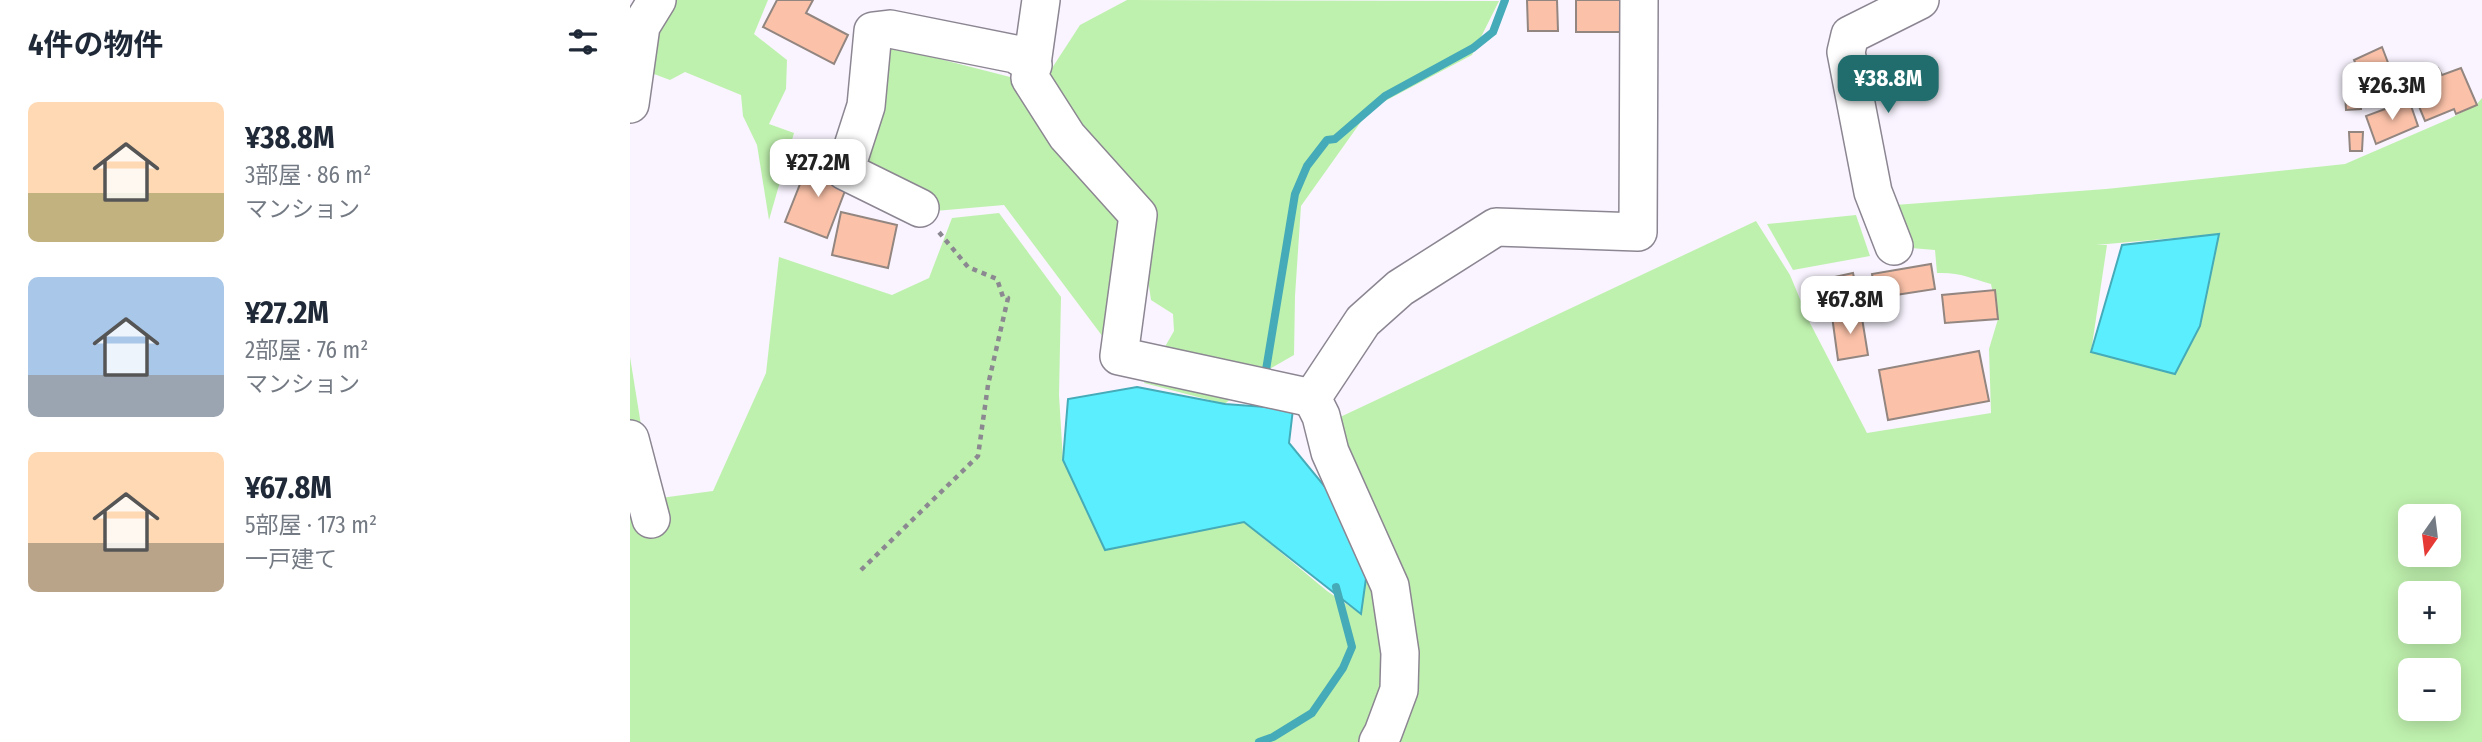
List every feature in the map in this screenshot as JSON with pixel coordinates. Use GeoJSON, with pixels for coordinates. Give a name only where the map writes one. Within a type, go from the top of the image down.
{"type":"FeatureCollection","features":[{"type":"Feature","properties":{"kind":"street"},"geometry":{"type":"LineString","coordinates":[[630,104],[642,26],[657,0]]}},
{"type":"Feature","properties":{"kind":"street"},"geometry":{"type":"LineString","coordinates":[[1041,0],[1030,78],[1068,136],[1138,215],[1119,356],[1312,398]]}},
{"type":"Feature","properties":{"kind":"street"},"geometry":{"type":"LineString","coordinates":[[1312,398],[1363,321],[1400,288],[1496,227],[1638,233],[1639,0]]}},
{"type":"Feature","properties":{"kind":"street"},"geometry":{"type":"LineString","coordinates":[[1894,246],[1873,192],[1846,52],[1850,34],[1920,0]]}},
{"type":"Feature","properties":{"kind":"street"},"geometry":{"type":"LineString","coordinates":[[920,208],[845,171],[866,106],[873,31],[890,29],[1015,54],[1033,65]]}},
{"type":"Feature","properties":{"kind":"street"},"geometry":{"type":"LineString","coordinates":[[1312,398],[1321,416],[1330,452],[1390,586],[1401,653],[1399,690],[1378,742]]}},
{"type":"Feature","properties":{"kind":"street"},"geometry":{"type":"LineString","coordinates":[[630,439],[651,519]]}},
{"type":"Feature","properties":{"kind":"path"},"geometry":{"type":"LineString","coordinates":[[861,570],[978,456],[988,385],[1008,298],[1003,297],[996,279],[968,267],[920,208]]}},
{"type":"Feature","properties":{"kind":"green space"},"geometry":{"type":"Polygon","coordinates":[[[658,0],[768,0],[754,34],[787,60],[786,89],[769,124],[794,133],[769,220],[757,145],[743,116],[741,95],[685,72],[670,80],[630,65],[658,0]]]}},
{"type":"Feature","properties":{"kind":"green space"},"geometry":{"type":"Polygon","coordinates":[[[1127,0],[1499,1],[1472,55],[1370,109],[1301,206],[1294,355],[1249,381],[1225,404],[1144,383],[1174,331],[1173,314],[1151,300],[1139,219],[1115,353],[1004,205],[935,211],[864,173],[881,44],[1041,85],[1080,25],[1127,0]]]}},
{"type":"Feature","properties":{"kind":"green space"},"geometry":{"type":"Polygon","coordinates":[[[2482,98],[2482,742],[630,742],[630,357],[653,499],[713,491],[766,373],[779,257],[892,295],[929,278],[952,218],[999,213],[1061,297],[1059,395],[1063,460],[1105,550],[1244,522],[1327,591],[1361,614],[1336,419],[1756,221],[1790,275],[1810,323],[1867,433],[1991,413],[1989,349],[1998,319],[1991,284],[1959,274],[1937,273],[1935,250],[1911,248],[1895,205],[2106,189],[2345,164],[2476,105],[2482,98]],[[2219,234],[2096,245],[2107,245],[2091,352],[2219,234]]]}},
{"type":"Feature","properties":{"kind":"green space"},"geometry":{"type":"Polygon","coordinates":[[[1856,215],[1870,256],[1793,270],[1767,224],[1856,215]]]}},
{"type":"Feature","properties":{"kind":"water"},"geometry":{"type":"Polygon","coordinates":[[[2219,234],[2200,326],[2175,374],[2091,352],[2122,245],[2219,234]]]}},
{"type":"Feature","properties":{"kind":"water"},"geometry":{"type":"Polygon","coordinates":[[[1137,387],[1225,404],[1293,409],[1289,443],[1371,543],[1361,614],[1244,522],[1105,550],[1063,460],[1068,399],[1137,387]]]}},
{"type":"Feature","properties":{"kind":"building"},"geometry":{"type":"Polygon","coordinates":[[[777,0],[813,0],[806,13],[848,35],[834,64],[763,27],[777,0]]]}},
{"type":"Feature","properties":{"kind":"building"},"geometry":{"type":"Polygon","coordinates":[[[1527,0],[1557,0],[1558,31],[1528,31],[1527,0]]]}},
{"type":"Feature","properties":{"kind":"building"},"geometry":{"type":"Polygon","coordinates":[[[1576,0],[1620,0],[1620,32],[1576,32],[1576,0]]]}},
{"type":"Feature","properties":{"kind":"building"},"geometry":{"type":"Polygon","coordinates":[[[2382,47],[2400,94],[2373,104],[2354,60],[2382,47]]]}},
{"type":"Feature","properties":{"kind":"building"},"geometry":{"type":"Polygon","coordinates":[[[2438,68],[2442,75],[2461,68],[2477,105],[2456,114],[2454,109],[2425,121],[2408,80],[2438,68]]]}},
{"type":"Feature","properties":{"kind":"building"},"geometry":{"type":"Polygon","coordinates":[[[2360,90],[2361,109],[2346,110],[2345,91],[2360,90]]]}},
{"type":"Feature","properties":{"kind":"building"},"geometry":{"type":"Polygon","coordinates":[[[2409,100],[2418,126],[2376,144],[2366,116],[2409,100]]]}},
{"type":"Feature","properties":{"kind":"building"},"geometry":{"type":"Polygon","coordinates":[[[2349,132],[2363,132],[2362,151],[2350,151],[2349,132]]]}},
{"type":"Feature","properties":{"kind":"building"},"geometry":{"type":"Polygon","coordinates":[[[810,159],[851,175],[827,238],[785,222],[810,159]]]}},
{"type":"Feature","properties":{"kind":"building"},"geometry":{"type":"Polygon","coordinates":[[[841,212],[897,225],[888,268],[832,255],[841,212]]]}},
{"type":"Feature","properties":{"kind":"building"},"geometry":{"type":"Polygon","coordinates":[[[1931,264],[1935,289],[1876,298],[1872,274],[1931,264]]]}},
{"type":"Feature","properties":{"kind":"building"},"geometry":{"type":"Polygon","coordinates":[[[1853,273],[1857,291],[1824,298],[1821,280],[1853,273]]]}},
{"type":"Feature","properties":{"kind":"building"},"geometry":{"type":"Polygon","coordinates":[[[1995,290],[1998,319],[1945,323],[1942,295],[1995,290]]]}},
{"type":"Feature","properties":{"kind":"building"},"geometry":{"type":"Polygon","coordinates":[[[1861,312],[1868,355],[1838,360],[1832,316],[1861,312]]]}},
{"type":"Feature","properties":{"kind":"building"},"geometry":{"type":"Polygon","coordinates":[[[1979,351],[1989,401],[1888,420],[1879,370],[1979,351]]]}},
{"type":"Feature","properties":{"kind":"waterway"},"geometry":{"type":"LineString","coordinates":[[1265,376],[1295,194],[1307,166],[1327,140],[1335,139],[1385,96],[1473,48],[1493,32],[1505,0]]}},
{"type":"Feature","properties":{"kind":"waterway"},"geometry":{"type":"LineString","coordinates":[[1259,742],[1273,737],[1312,713],[1343,668],[1352,647],[1336,587]]}}]}
